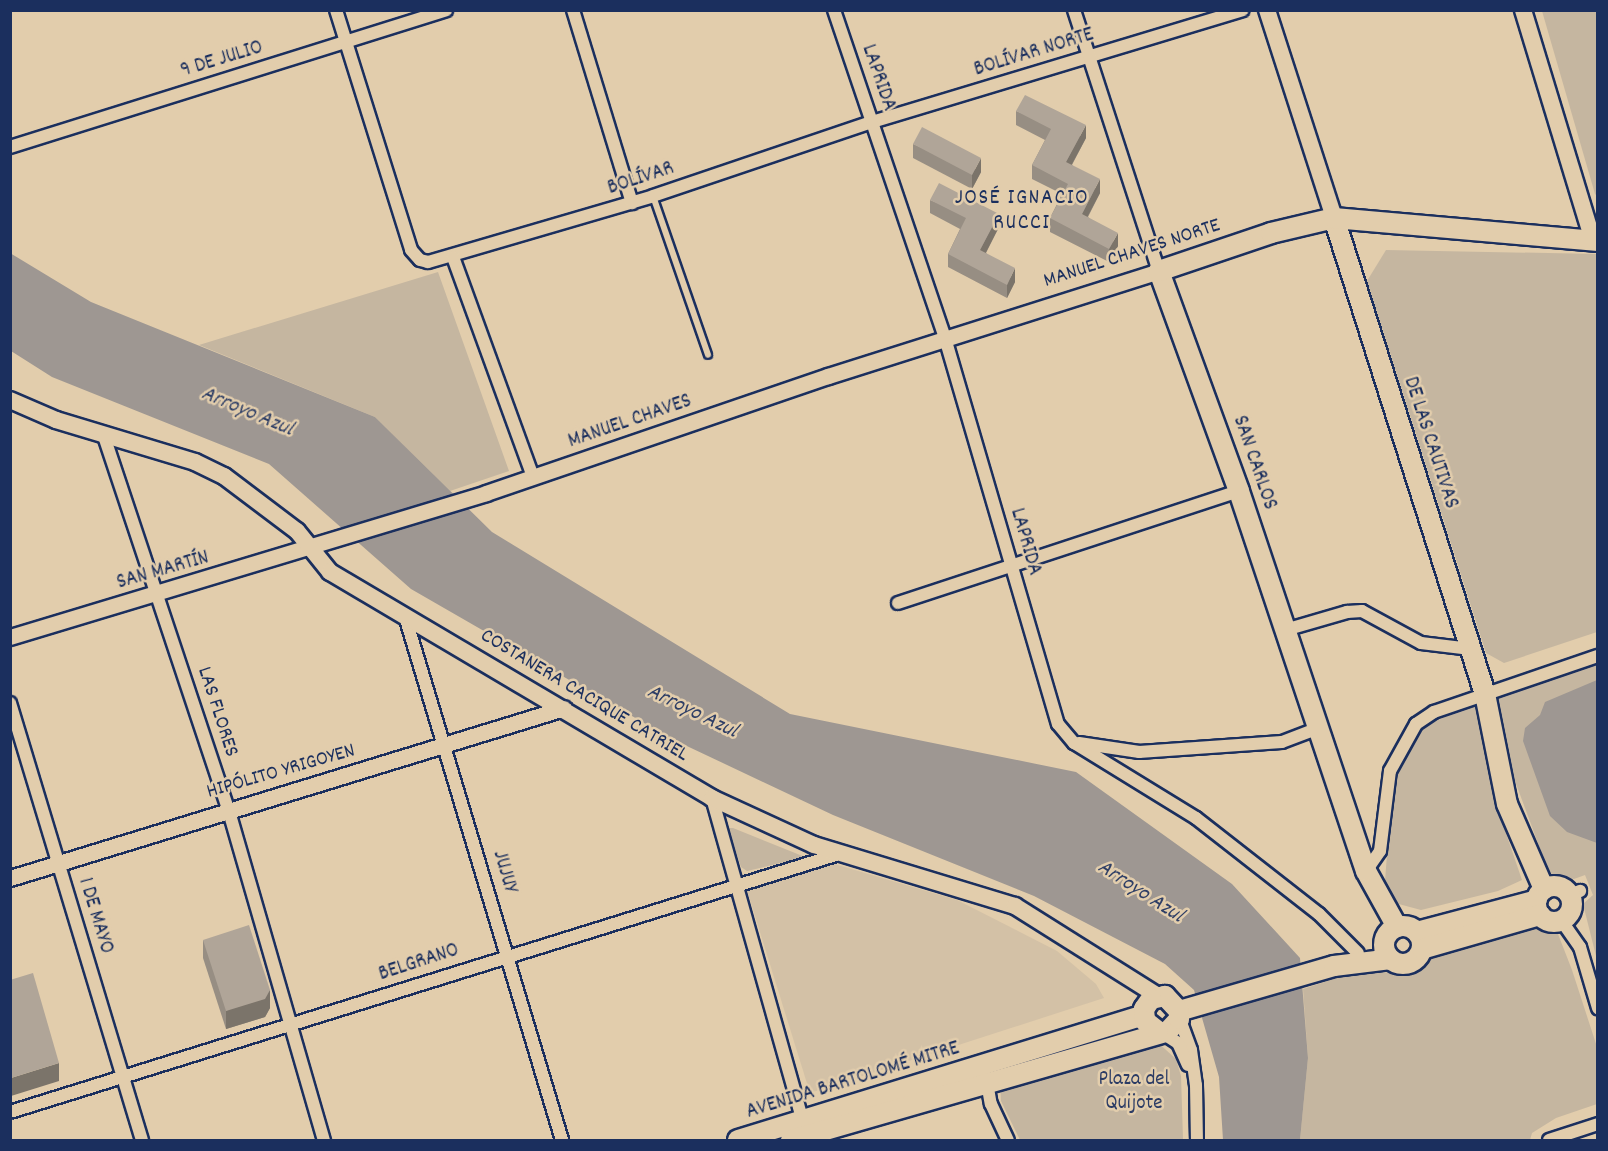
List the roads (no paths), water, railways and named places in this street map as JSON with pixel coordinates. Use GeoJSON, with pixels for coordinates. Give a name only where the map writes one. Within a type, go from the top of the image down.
{"type":"FeatureCollection","features":[{"type":"Feature","properties":{"kind":"main road","name":"DE LAS CAUTIVAS"},"geometry":{"type":"LineString","coordinates":[[1267,10],[1485,694],[1507,804],[1540,901]]}},
{"type":"Feature","properties":{"kind":"main road"},"geometry":{"type":"LineString","coordinates":[[1523,10],[1595,241]]}},
{"type":"Feature","properties":{"kind":"main road","name":"MANUEL CHAVES NORTE"},"geometry":{"type":"LineString","coordinates":[[1159,271],[1271,233],[1334,218],[1595,241]]}},
{"type":"Feature","properties":{"kind":"main road","name":"SAN CARLOS"},"geometry":{"type":"LineString","coordinates":[[1159,271],[1239,491],[1366,871],[1391,933],[1391,959]]}},
{"type":"Feature","properties":{"kind":"main road","name":"COSTANERA CACIQUE CATRIEL"},"geometry":{"type":"LineString","coordinates":[[10,400],[104,436],[195,462],[224,476],[319,546],[330,572],[564,708],[712,798],[839,854],[1015,906],[1158,996]]}},
{"type":"Feature","properties":{"kind":"main road"},"geometry":{"type":"LineString","coordinates":[[984,1073],[1174,1027],[1184,1012],[1334,966],[1391,959],[1411,962],[1420,940],[1540,901],[1556,886],[1575,893],[1572,907],[1562,920],[1552,922],[1540,901]]}},
{"type":"Feature","properties":{"kind":"main road"},"geometry":{"type":"LineString","coordinates":[[1334,966],[1391,933],[1408,926],[1420,940]]}},
{"type":"Feature","properties":{"kind":"main road"},"geometry":{"type":"LineString","coordinates":[[1160,1031],[1149,1026],[1144,1015],[1147,1004],[1158,996],[1172,999],[1184,1012]]}},
{"type":"Feature","properties":{"kind":"main road"},"geometry":{"type":"LineString","coordinates":[[984,1073],[1144,1015]]}},
{"type":"Feature","properties":{"kind":"main road","name":"AVENIDA BARTOLOMÉ MITRE"},"geometry":{"type":"LineString","coordinates":[[738,1140],[802,1134],[984,1073]]}},
{"type":"Feature","properties":{"kind":"street"},"geometry":{"type":"LineString","coordinates":[[336,10],[346,42]]}},
{"type":"Feature","properties":{"kind":"street","name":"9 DE JULIO"},"geometry":{"type":"LineString","coordinates":[[10,147],[446,10]]}},
{"type":"Feature","properties":{"kind":"street"},"geometry":{"type":"LineString","coordinates":[[573,10],[632,203]]}},
{"type":"Feature","properties":{"kind":"street","name":"LAPRIDA"},"geometry":{"type":"LineString","coordinates":[[834,10],[945,338],[1058,724],[1074,743],[1196,818],[1319,914],[1358,953]]}},
{"type":"Feature","properties":{"kind":"street","name":"SAN CARLOS"},"geometry":{"type":"LineString","coordinates":[[1074,10],[1159,271]]}},
{"type":"Feature","properties":{"kind":"street","name":"BOLÍVAR NORTE"},"geometry":{"type":"LineString","coordinates":[[872,123],[1242,10]]}},
{"type":"Feature","properties":{"kind":"street","name":"BOLÍVAR"},"geometry":{"type":"LineString","coordinates":[[346,42],[411,250],[420,260],[453,257],[632,203],[872,123]]}},
{"type":"Feature","properties":{"kind":"street"},"geometry":{"type":"LineString","coordinates":[[453,257],[533,477]]}},
{"type":"Feature","properties":{"kind":"street","name":"MANUEL CHAVES NORTE"},"geometry":{"type":"LineString","coordinates":[[945,338],[1159,271]]}},
{"type":"Feature","properties":{"kind":"street","name":"MANUEL CHAVES"},"geometry":{"type":"LineString","coordinates":[[319,546],[486,493],[945,338]]}},
{"type":"Feature","properties":{"kind":"street","name":"LAS FLORES"},"geometry":{"type":"LineString","coordinates":[[104,436],[160,594],[228,808],[324,1140]]}},
{"type":"Feature","properties":{"kind":"street"},"geometry":{"type":"LineString","coordinates":[[898,603],[1239,491]]}},
{"type":"Feature","properties":{"kind":"street","name":"SAN MARTÍN"},"geometry":{"type":"LineString","coordinates":[[10,637],[319,546]]}},
{"type":"Feature","properties":{"kind":"street"},"geometry":{"type":"LineString","coordinates":[[1285,630],[1347,612],[1362,611],[1421,643],[1471,649]]}},
{"type":"Feature","properties":{"kind":"street","name":"JUJUY"},"geometry":{"type":"LineString","coordinates":[[405,616],[446,746],[562,1140]]}},
{"type":"Feature","properties":{"kind":"street"},"geometry":{"type":"LineString","coordinates":[[1366,871],[1380,851],[1390,771],[1403,742],[1416,724],[1434,712],[1598,656]]}},
{"type":"Feature","properties":{"kind":"street","name":"1 DE MAYO"},"geometry":{"type":"LineString","coordinates":[[10,703],[142,1140]]}},
{"type":"Feature","properties":{"kind":"street","name":"HIPÓLITO YRIGOYEN"},"geometry":{"type":"LineString","coordinates":[[10,878],[228,808],[446,746],[564,708]]}},
{"type":"Feature","properties":{"kind":"street"},"geometry":{"type":"LineString","coordinates":[[1074,743],[1139,752],[1282,742],[1318,728]]}},
{"type":"Feature","properties":{"kind":"street"},"geometry":{"type":"LineString","coordinates":[[712,798],[802,1134]]}},
{"type":"Feature","properties":{"kind":"street","name":"BELGRANO"},"geometry":{"type":"LineString","coordinates":[[10,1112],[508,955],[735,888],[839,854]]}},
{"type":"Feature","properties":{"kind":"street"},"geometry":{"type":"LineString","coordinates":[[1562,920],[1580,947],[1598,1008]]}},
{"type":"Feature","properties":{"kind":"street"},"geometry":{"type":"LineString","coordinates":[[1184,1012],[1196,1085],[1197,1140]]}},
{"type":"Feature","properties":{"kind":"street"},"geometry":{"type":"LineString","coordinates":[[1160,1031],[1178,1043],[1196,1085]]}},
{"type":"Feature","properties":{"kind":"street"},"geometry":{"type":"LineString","coordinates":[[984,1073],[991,1104],[1008,1140]]}},
{"type":"Feature","properties":{"kind":"street"},"geometry":{"type":"LineString","coordinates":[[1549,1140],[1598,1124]]}},
{"type":"Feature","properties":{"kind":"lane"},"geometry":{"type":"LineString","coordinates":[[653,196],[708,355]]}},
{"type":"Feature","properties":{"kind":"water","name":"Arroyo Azul"},"geometry":{"type":"Polygon","coordinates":[[[10,253],[91,302],[375,417],[492,532],[790,714],[1076,772],[1232,884],[1300,958],[1308,1058],[1300,1140],[1223,1140],[1219,1077],[1194,990],[1165,964],[1034,896],[833,815],[672,739],[411,589],[269,464],[52,377],[11,351],[10,253]]]}},
{"type":"Feature","properties":{"kind":"water"},"geometry":{"type":"Polygon","coordinates":[[[1598,680],[1597,843],[1567,832],[1550,816],[1523,741],[1525,728],[1540,715],[1545,702],[1598,680]]]}},
{"type":"Feature","properties":{"kind":"district","name":"JOSÉ IGNACIO RUCCI"},"geometry":{"type":"Point","coordinates":[1022,210]}},
{"type":"Feature","properties":{"kind":"park label","name":"Plaza del Quijote"},"geometry":{"type":"Point","coordinates":[1134,1092]}}]}
